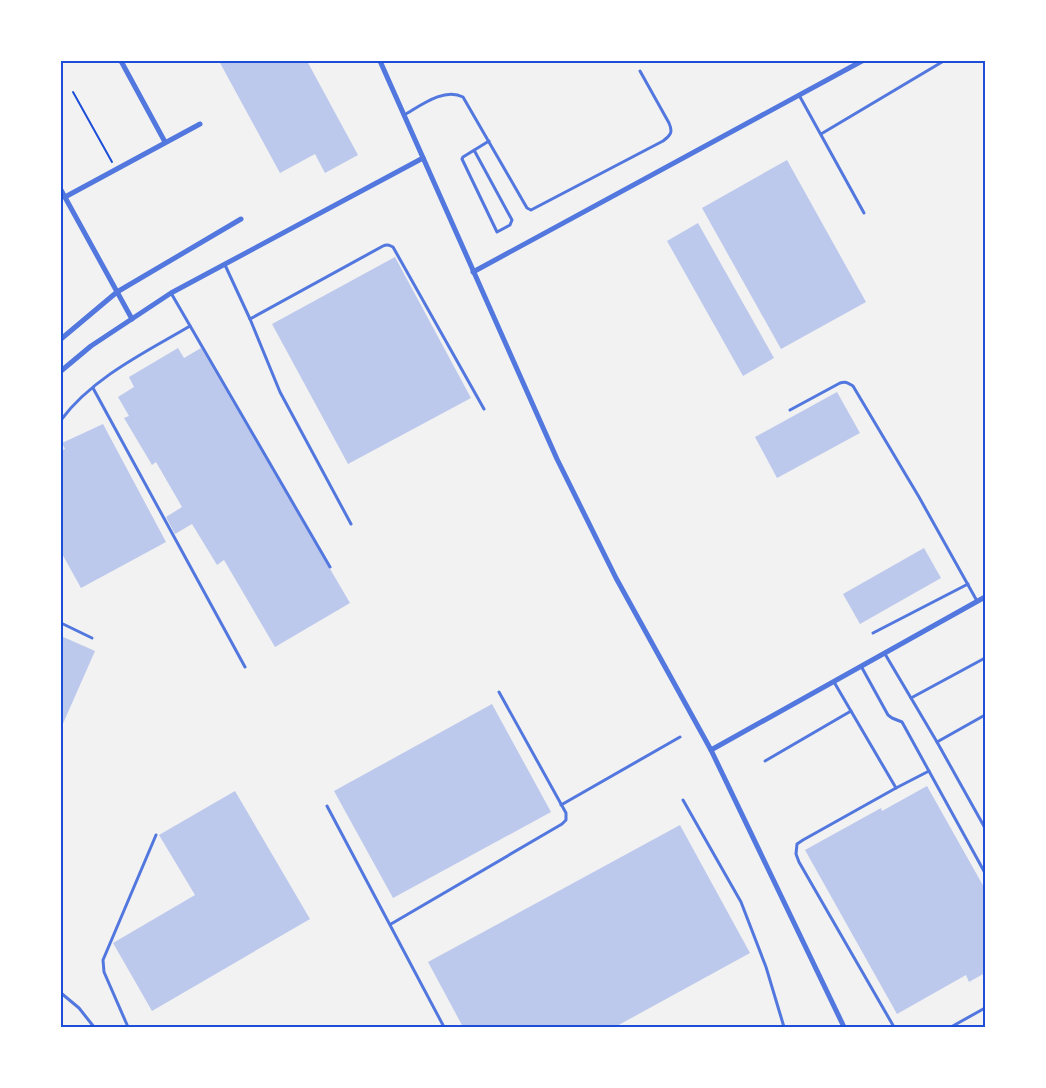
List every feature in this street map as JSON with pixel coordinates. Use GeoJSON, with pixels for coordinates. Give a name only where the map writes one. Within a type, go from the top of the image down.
{"type":"FeatureCollection","features":[{"type":"Feature","properties":{"kind":"street"},"geometry":{"type":"LineString","coordinates":[[121,61],[165,142]]}},
{"type":"Feature","properties":{"kind":"street"},"geometry":{"type":"LineString","coordinates":[[380,61],[569,484],[616,578],[711,750],[844,1027]]}},
{"type":"Feature","properties":{"kind":"street"},"geometry":{"type":"LineString","coordinates":[[473,272],[862,61]]}},
{"type":"Feature","properties":{"kind":"street"},"geometry":{"type":"LineString","coordinates":[[65,197],[200,124]]}},
{"type":"Feature","properties":{"kind":"street"},"geometry":{"type":"LineString","coordinates":[[61,371],[91,346],[171,293],[423,158]]}},
{"type":"Feature","properties":{"kind":"street"},"geometry":{"type":"LineString","coordinates":[[61,190],[132,319]]}},
{"type":"Feature","properties":{"kind":"street"},"geometry":{"type":"LineString","coordinates":[[61,340],[117,292],[241,219]]}},
{"type":"Feature","properties":{"kind":"street"},"geometry":{"type":"LineString","coordinates":[[711,750],[985,597]]}},
{"type":"Feature","properties":{"kind":"lane"},"geometry":{"type":"LineString","coordinates":[[821,134],[942,62]]}},
{"type":"Feature","properties":{"kind":"lane"},"geometry":{"type":"LineString","coordinates":[[404,115],[438,97],[457,94],[463,97],[527,208],[529,210],[536,209],[664,141],[671,134],[672,128],[640,71]]}},
{"type":"Feature","properties":{"kind":"lane"},"geometry":{"type":"LineString","coordinates":[[799,95],[864,213]]}},
{"type":"Feature","properties":{"kind":"lane"},"geometry":{"type":"LineString","coordinates":[[474,150],[512,220],[510,225],[497,232],[462,161],[462,157],[489,141]]}},
{"type":"Feature","properties":{"kind":"lane"},"geometry":{"type":"LineString","coordinates":[[250,319],[382,246],[390,245],[394,247],[484,409]]}},
{"type":"Feature","properties":{"kind":"lane"},"geometry":{"type":"LineString","coordinates":[[225,264],[280,392],[352,524]]}},
{"type":"Feature","properties":{"kind":"lane"},"geometry":{"type":"LineString","coordinates":[[171,293],[330,567]]}},
{"type":"Feature","properties":{"kind":"lane"},"geometry":{"type":"LineString","coordinates":[[61,420],[93,388],[128,362],[190,326]]}},
{"type":"Feature","properties":{"kind":"lane"},"geometry":{"type":"LineString","coordinates":[[790,410],[844,381],[853,386],[977,601]]}},
{"type":"Feature","properties":{"kind":"lane"},"geometry":{"type":"LineString","coordinates":[[93,388],[245,666]]}},
{"type":"Feature","properties":{"kind":"lane"},"geometry":{"type":"LineString","coordinates":[[873,633],[968,584]]}},
{"type":"Feature","properties":{"kind":"lane"},"geometry":{"type":"LineString","coordinates":[[61,622],[92,638]]}},
{"type":"Feature","properties":{"kind":"lane"},"geometry":{"type":"LineString","coordinates":[[885,654],[985,828]]}},
{"type":"Feature","properties":{"kind":"lane"},"geometry":{"type":"LineString","coordinates":[[911,698],[985,658]]}},
{"type":"Feature","properties":{"kind":"lane"},"geometry":{"type":"LineString","coordinates":[[861,666],[888,715],[902,722],[985,872]]}},
{"type":"Feature","properties":{"kind":"lane"},"geometry":{"type":"LineString","coordinates":[[833,682],[896,788]]}},
{"type":"Feature","properties":{"kind":"lane"},"geometry":{"type":"LineString","coordinates":[[391,924],[566,820],[566,813],[499,692]]}},
{"type":"Feature","properties":{"kind":"lane"},"geometry":{"type":"LineString","coordinates":[[765,761],[851,711]]}},
{"type":"Feature","properties":{"kind":"lane"},"geometry":{"type":"LineString","coordinates":[[937,742],[985,715]]}},
{"type":"Feature","properties":{"kind":"lane"},"geometry":{"type":"LineString","coordinates":[[561,805],[680,737]]}},
{"type":"Feature","properties":{"kind":"lane"},"geometry":{"type":"LineString","coordinates":[[894,1027],[796,854],[796,847],[803,840],[929,770]]}},
{"type":"Feature","properties":{"kind":"lane"},"geometry":{"type":"LineString","coordinates":[[683,800],[741,902],[766,968],[784,1027]]}},
{"type":"Feature","properties":{"kind":"lane"},"geometry":{"type":"LineString","coordinates":[[327,806],[444,1027]]}},
{"type":"Feature","properties":{"kind":"lane"},"geometry":{"type":"LineString","coordinates":[[128,1027],[104,972],[103,960],[156,835]]}},
{"type":"Feature","properties":{"kind":"lane"},"geometry":{"type":"LineString","coordinates":[[61,993],[79,1008],[94,1027]]}},
{"type":"Feature","properties":{"kind":"lane"},"geometry":{"type":"LineString","coordinates":[[951,1027],[985,1008]]}},
{"type":"Feature","properties":{"kind":"path"},"geometry":{"type":"LineString","coordinates":[[73,92],[115,169]]}},
{"type":"Feature","properties":{"kind":"building"},"geometry":{"type":"Polygon","coordinates":[[[219,61],[307,61],[358,155],[325,173],[315,154],[280,173],[219,61]]]}},
{"type":"Feature","properties":{"kind":"building"},"geometry":{"type":"Polygon","coordinates":[[[787,160],[866,302],[781,349],[702,208],[787,160]]]}},
{"type":"Feature","properties":{"kind":"building"},"geometry":{"type":"Polygon","coordinates":[[[698,223],[774,358],[743,376],[667,241],[698,223]]]}},
{"type":"Feature","properties":{"kind":"building"},"geometry":{"type":"Polygon","coordinates":[[[395,257],[471,398],[348,464],[272,324],[395,257]]]}},
{"type":"Feature","properties":{"kind":"building"},"geometry":{"type":"Polygon","coordinates":[[[178,348],[184,358],[201,348],[350,603],[275,647],[224,560],[217,565],[192,524],[175,534],[166,517],[182,507],[156,462],[152,465],[124,418],[129,416],[118,397],[134,387],[129,377],[178,348]]]}},
{"type":"Feature","properties":{"kind":"building"},"geometry":{"type":"Polygon","coordinates":[[[837,392],[860,433],[777,478],[755,437],[837,392]]]}},
{"type":"Feature","properties":{"kind":"building"},"geometry":{"type":"Polygon","coordinates":[[[103,424],[166,542],[81,588],[61,552],[61,451],[65,449],[62,443],[103,424]]]}},
{"type":"Feature","properties":{"kind":"building"},"geometry":{"type":"Polygon","coordinates":[[[924,548],[941,578],[860,624],[843,594],[924,548]]]}},
{"type":"Feature","properties":{"kind":"building"},"geometry":{"type":"Polygon","coordinates":[[[61,636],[95,651],[61,728],[61,636]]]}},
{"type":"Feature","properties":{"kind":"building"},"geometry":{"type":"Polygon","coordinates":[[[492,704],[551,812],[393,898],[334,791],[492,704]]]}},
{"type":"Feature","properties":{"kind":"building"},"geometry":{"type":"Polygon","coordinates":[[[927,786],[985,889],[985,973],[969,982],[966,975],[897,1014],[805,850],[881,808],[882,811],[927,786]]]}},
{"type":"Feature","properties":{"kind":"building"},"geometry":{"type":"Polygon","coordinates":[[[235,791],[310,919],[152,1011],[113,943],[195,895],[159,835],[235,791]]]}},
{"type":"Feature","properties":{"kind":"building"},"geometry":{"type":"Polygon","coordinates":[[[680,825],[750,953],[615,1027],[463,1027],[428,962],[680,825]]]}}]}
